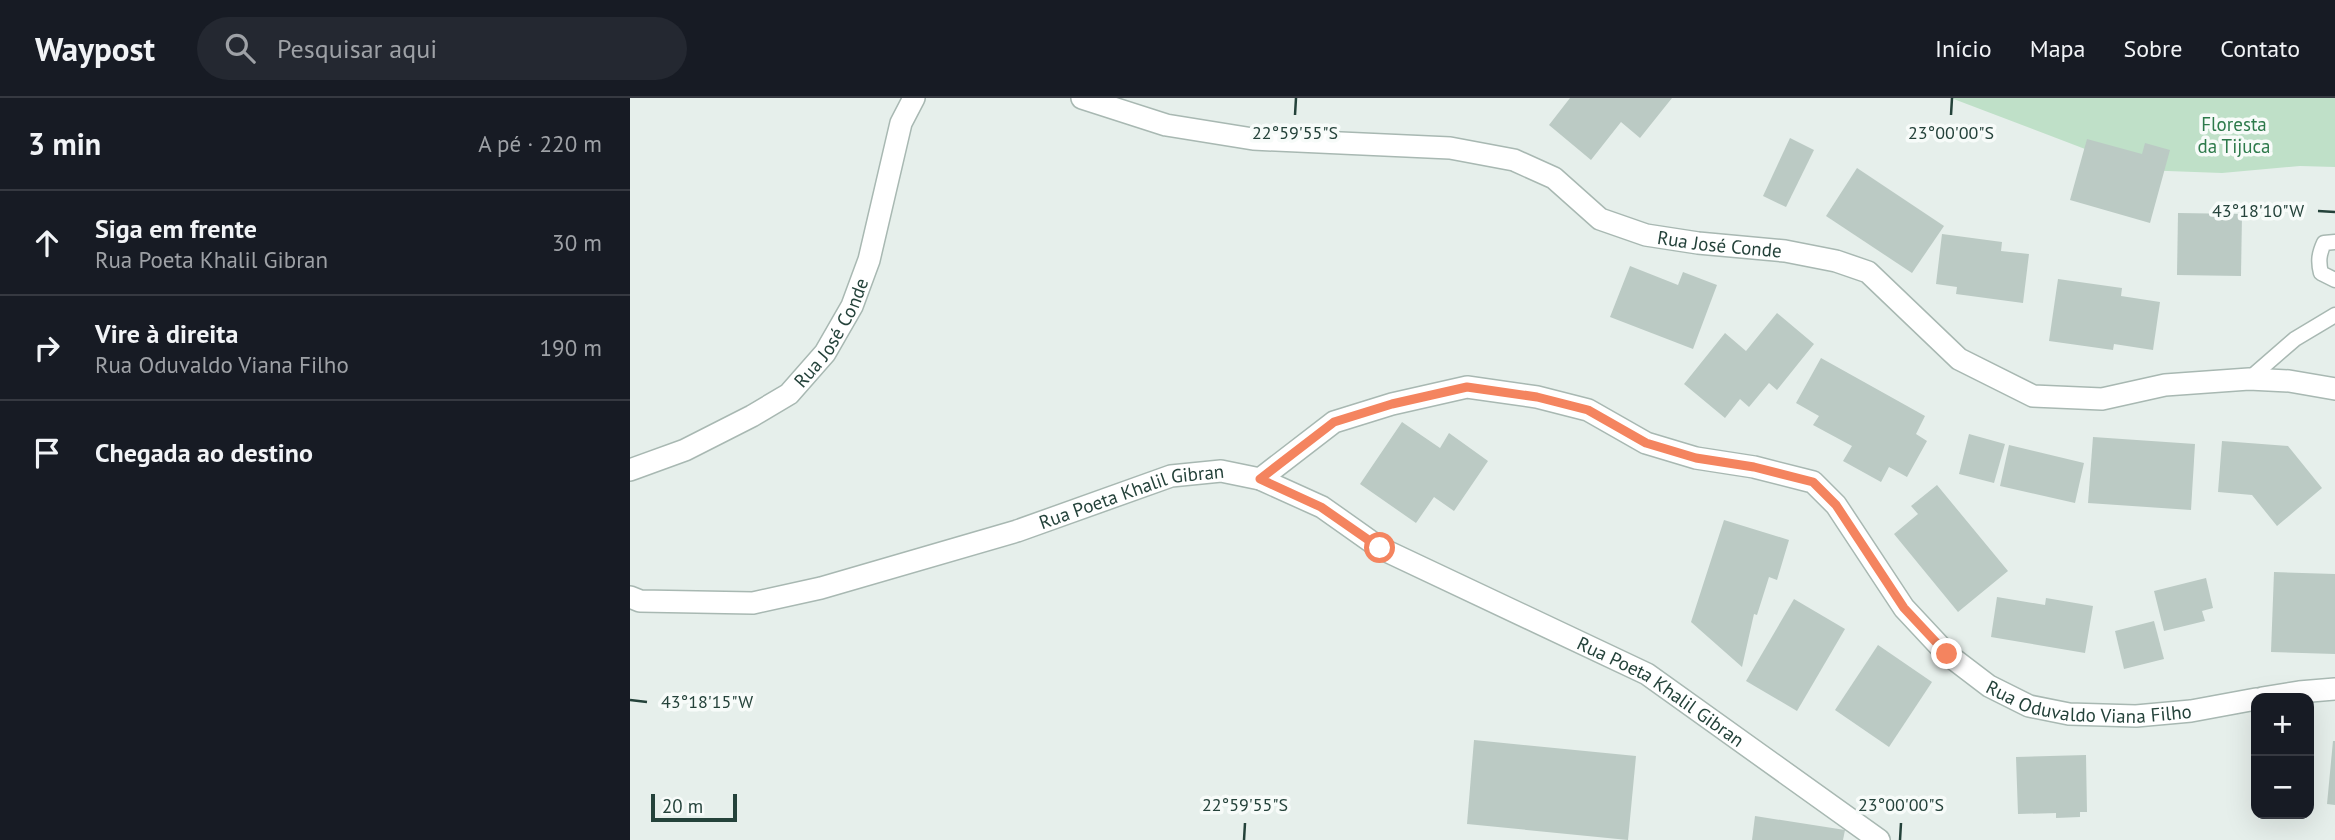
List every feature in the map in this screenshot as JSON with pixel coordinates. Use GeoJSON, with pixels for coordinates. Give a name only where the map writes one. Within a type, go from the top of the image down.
{"type":"FeatureCollection","features":[{"type":"Feature","properties":{"kind":"street","name":"Rua José Conde"},"geometry":{"type":"LineString","coordinates":[[630,470],[685,450],[789,394],[825,353],[852,306],[869,260],[901,124],[914,98]]}},
{"type":"Feature","properties":{"kind":"street","name":"Rua José Conde"},"geometry":{"type":"LineString","coordinates":[[1082,98],[1166,125],[1253,139],[1450,148],[1514,160],[1554,178],[1600,219],[1646,235],[1785,251],[1836,261],[1868,272],[1959,359],[2033,396],[2102,400],[2165,385],[2249,379],[2289,381],[2335,389]]}},
{"type":"Feature","properties":{"kind":"street","name":"Rua Oduvaldo Viana Filho"},"geometry":{"type":"LineString","coordinates":[[1260,479],[1334,422],[1392,404],[1467,387],[1537,397],[1588,410],[1646,443],[1696,458],[1754,467],[1813,482],[1836,505],[1904,608],[1947,654],[1989,686],[2029,706],[2069,714],[2136,716],[2251,700]]}},
{"type":"Feature","properties":{"kind":"street","name":"Rua Poeta Khalil Gibran"},"geometry":{"type":"LineString","coordinates":[[630,597],[640,601],[753,603],[821,588],[1017,531],[1171,476],[1221,471],[1260,479],[1321,507],[1380,548],[1647,674],[1879,840]]}},
{"type":"Feature","properties":{"kind":"street"},"geometry":{"type":"LineString","coordinates":[[2293,693],[2335,689]]}},
{"type":"Feature","properties":{"kind":"lane"},"geometry":{"type":"LineString","coordinates":[[2335,242],[2325,243],[2319,253],[2319,263],[2320,273],[2335,280]]}},
{"type":"Feature","properties":{"kind":"lane"},"geometry":{"type":"LineString","coordinates":[[2249,379],[2295,339],[2335,315]]}},
{"type":"Feature","properties":{"kind":"green space","name":"Floresta da Tijuca"},"geometry":{"type":"Polygon","coordinates":[[[1951,98],[2335,98],[2335,167],[2300,166],[2222,173],[2140,170],[1951,98]]]}},
{"type":"Feature","properties":{"kind":"building"},"geometry":{"type":"Polygon","coordinates":[[[1570,98],[1672,98],[1640,138],[1621,122],[1591,160],[1549,125],[1570,98]]]}},
{"type":"Feature","properties":{"kind":"building"},"geometry":{"type":"Polygon","coordinates":[[[1790,138],[1814,150],[1786,207],[1763,196],[1790,138]]]}},
{"type":"Feature","properties":{"kind":"building"},"geometry":{"type":"Polygon","coordinates":[[[2087,139],[2142,154],[2145,143],[2170,150],[2150,223],[2070,200],[2087,139]]]}},
{"type":"Feature","properties":{"kind":"building"},"geometry":{"type":"Polygon","coordinates":[[[1857,168],[1944,226],[1912,273],[1826,216],[1857,168]]]}},
{"type":"Feature","properties":{"kind":"building"},"geometry":{"type":"Polygon","coordinates":[[[2178,213],[2242,214],[2241,276],[2177,275],[2178,213]]]}},
{"type":"Feature","properties":{"kind":"building"},"geometry":{"type":"Polygon","coordinates":[[[1942,234],[2002,242],[2001,251],[2029,254],[2023,303],[1956,294],[1957,287],[1936,284],[1942,234]]]}},
{"type":"Feature","properties":{"kind":"building"},"geometry":{"type":"Polygon","coordinates":[[[1630,266],[1678,285],[1683,272],[1717,285],[1693,349],[1610,317],[1630,266]]]}},
{"type":"Feature","properties":{"kind":"building"},"geometry":{"type":"Polygon","coordinates":[[[2058,279],[2122,288],[2121,296],[2160,302],[2153,350],[2114,344],[2113,350],[2049,341],[2058,279]]]}},
{"type":"Feature","properties":{"kind":"building"},"geometry":{"type":"Polygon","coordinates":[[[1777,313],[1814,344],[1777,390],[1769,383],[1749,407],[1740,399],[1725,418],[1684,384],[1725,333],[1746,351],[1777,313]]]}},
{"type":"Feature","properties":{"kind":"building"},"geometry":{"type":"Polygon","coordinates":[[[1821,358],[1925,416],[1916,434],[1927,441],[1907,477],[1889,467],[1881,482],[1843,461],[1852,446],[1813,425],[1819,416],[1796,403],[1821,358]]]}},
{"type":"Feature","properties":{"kind":"building"},"geometry":{"type":"Polygon","coordinates":[[[1402,422],[1440,448],[1449,433],[1488,461],[1454,511],[1434,497],[1416,523],[1360,484],[1402,422]]]}},
{"type":"Feature","properties":{"kind":"building"},"geometry":{"type":"Polygon","coordinates":[[[1969,434],[2005,444],[1994,483],[1959,474],[1969,434]]]}},
{"type":"Feature","properties":{"kind":"building"},"geometry":{"type":"Polygon","coordinates":[[[2093,437],[2195,444],[2191,510],[2088,503],[2093,437]]]}},
{"type":"Feature","properties":{"kind":"building"},"geometry":{"type":"Polygon","coordinates":[[[2222,441],[2288,446],[2322,488],[2277,526],[2252,495],[2218,492],[2222,441]]]}},
{"type":"Feature","properties":{"kind":"building"},"geometry":{"type":"Polygon","coordinates":[[[2009,445],[2084,463],[2075,503],[2000,486],[2009,445]]]}},
{"type":"Feature","properties":{"kind":"building"},"geometry":{"type":"Polygon","coordinates":[[[1937,485],[2008,571],[1958,612],[1894,534],[1918,514],[1911,506],[1937,485]]]}},
{"type":"Feature","properties":{"kind":"building"},"geometry":{"type":"Polygon","coordinates":[[[1724,520],[1789,540],[1777,580],[1769,577],[1757,615],[1754,614],[1742,667],[1691,622],[1724,520]]]}},
{"type":"Feature","properties":{"kind":"building"},"geometry":{"type":"Polygon","coordinates":[[[2274,572],[2335,574],[2335,654],[2271,652],[2274,572]]]}},
{"type":"Feature","properties":{"kind":"building"},"geometry":{"type":"Polygon","coordinates":[[[2206,578],[2213,608],[2202,611],[2205,621],[2164,631],[2154,591],[2206,578]]]}},
{"type":"Feature","properties":{"kind":"building"},"geometry":{"type":"Polygon","coordinates":[[[1997,597],[2045,605],[2046,598],[2093,606],[2085,653],[1991,637],[1997,597]]]}},
{"type":"Feature","properties":{"kind":"building"},"geometry":{"type":"Polygon","coordinates":[[[1794,599],[1845,629],[1797,711],[1746,681],[1794,599]]]}},
{"type":"Feature","properties":{"kind":"building"},"geometry":{"type":"Polygon","coordinates":[[[2154,621],[2164,659],[2124,669],[2115,631],[2154,621]]]}},
{"type":"Feature","properties":{"kind":"building"},"geometry":{"type":"Polygon","coordinates":[[[1878,645],[1932,682],[1889,747],[1835,710],[1878,645]]]}},
{"type":"Feature","properties":{"kind":"building"},"geometry":{"type":"Polygon","coordinates":[[[1474,740],[1636,756],[1628,840],[1467,824],[1474,740]]]}},
{"type":"Feature","properties":{"kind":"building"},"geometry":{"type":"Polygon","coordinates":[[[2335,741],[2335,805],[2327,804],[2335,741]]]}},
{"type":"Feature","properties":{"kind":"building"},"geometry":{"type":"Polygon","coordinates":[[[2086,755],[2087,812],[2080,812],[2080,817],[2056,818],[2056,813],[2018,814],[2016,757],[2086,755]]]}},
{"type":"Feature","properties":{"kind":"building"},"geometry":{"type":"Polygon","coordinates":[[[1755,816],[1845,830],[1843,840],[1752,840],[1755,816]]]}},
{"type":"Feature","properties":{"kind":"route"},"geometry":{"type":"LineString","coordinates":[[1380,548],[1321,507],[1260,479],[1334,422],[1392,404],[1467,387],[1537,397],[1588,410],[1646,443],[1696,458],[1754,467],[1813,482],[1836,505],[1904,608],[1947,654]]}}]}
